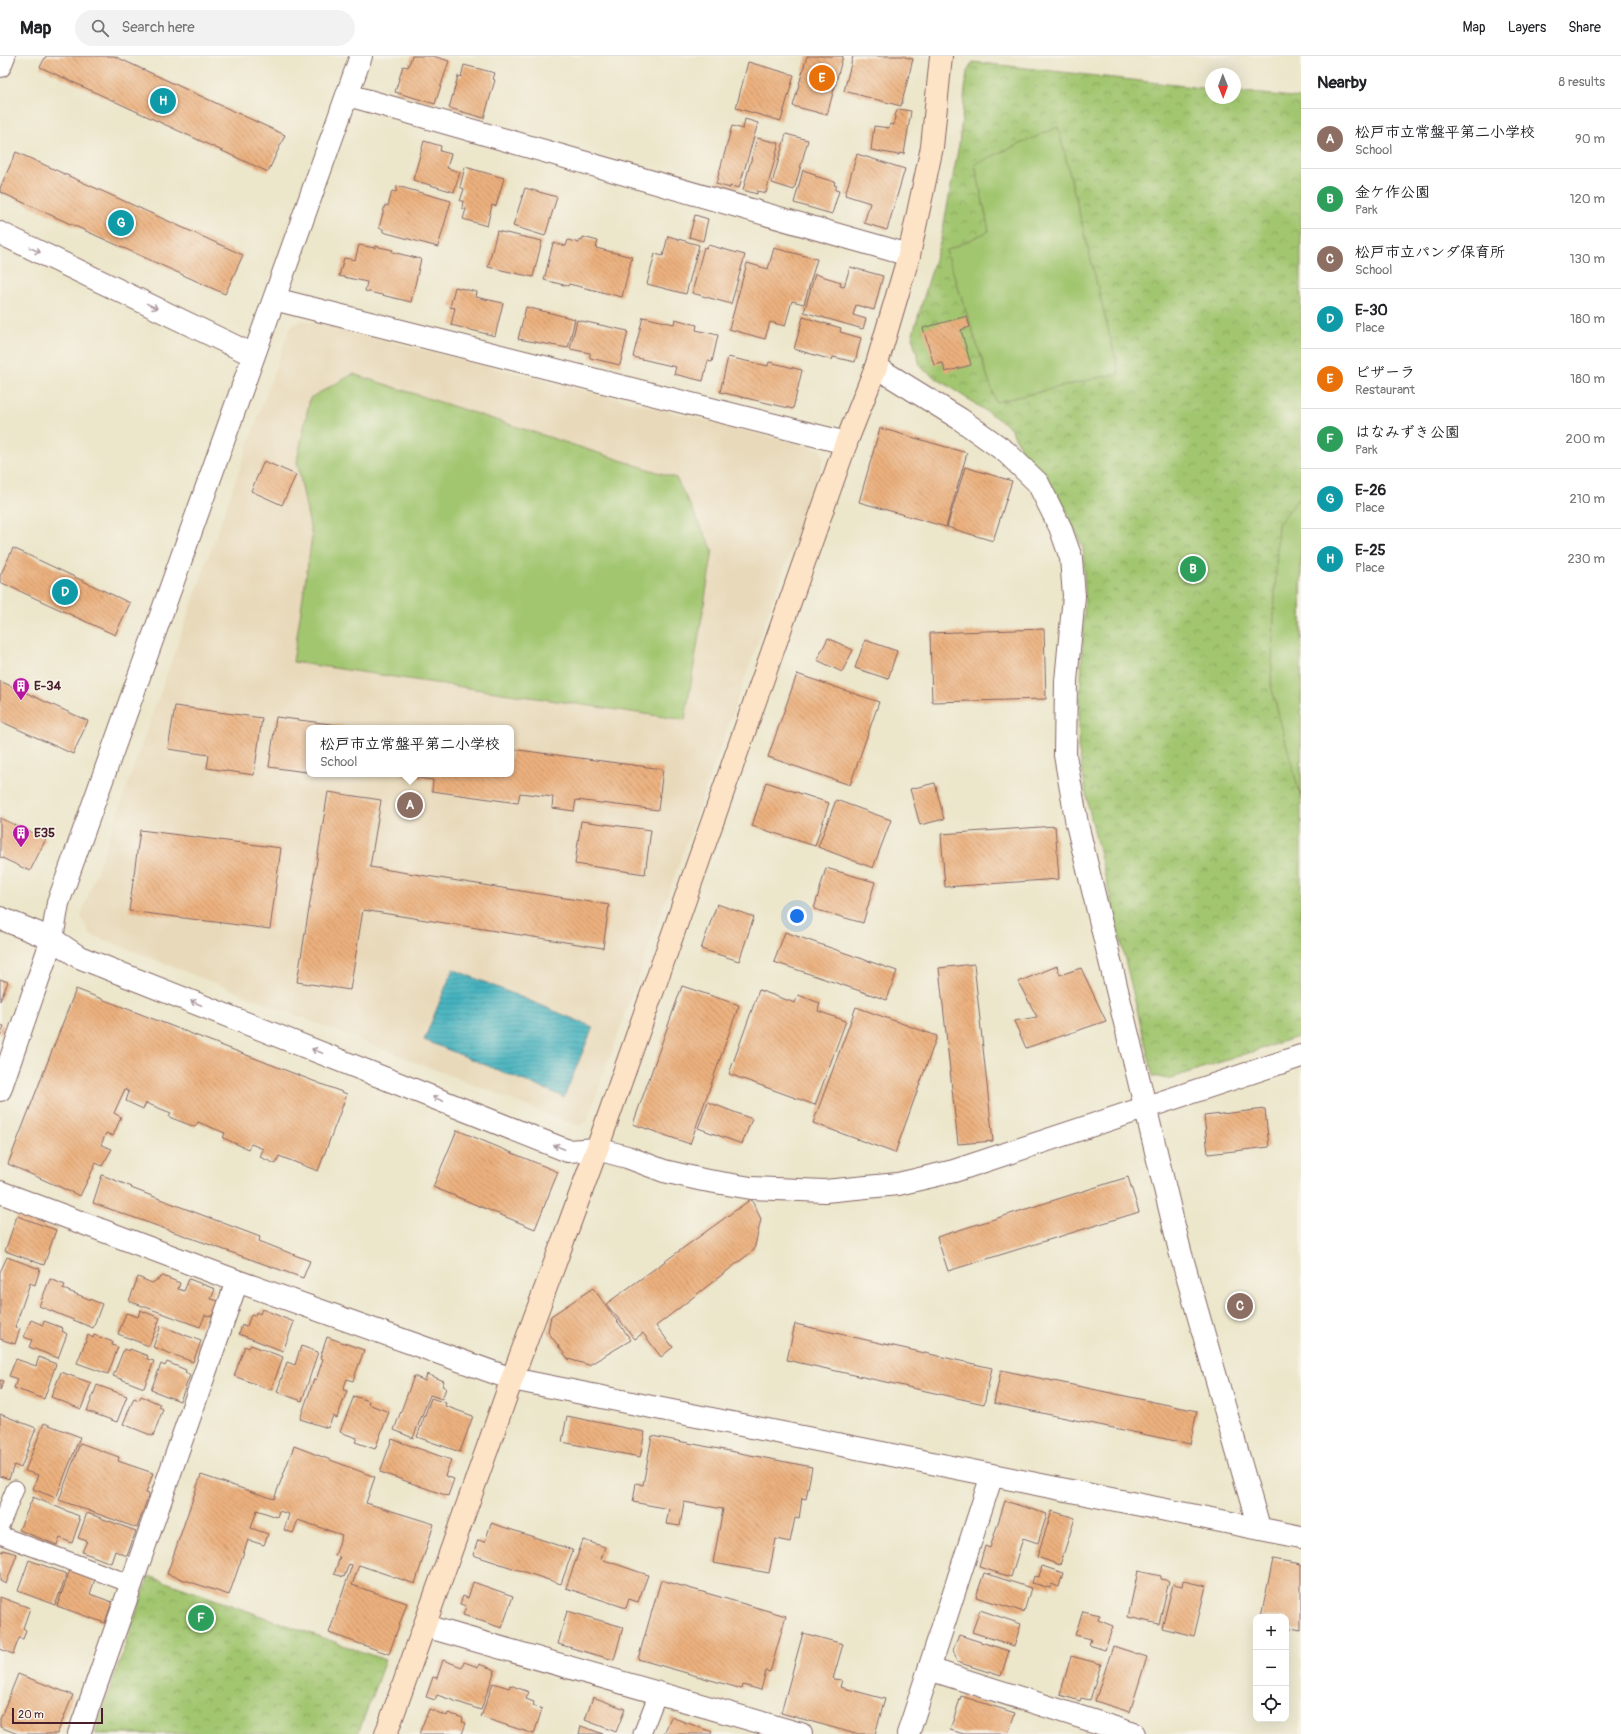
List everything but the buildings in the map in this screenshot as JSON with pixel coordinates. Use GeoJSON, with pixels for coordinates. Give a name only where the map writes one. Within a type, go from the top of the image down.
{"type":"FeatureCollection","features":[{"type":"Feature","properties":{"kind":"street"},"geometry":{"type":"LineString","coordinates":[[0,66],[4,56]]}},
{"type":"Feature","properties":{"kind":"street"},"geometry":{"type":"LineString","coordinates":[[0,1090],[52,939],[58,903],[151,647],[253,355],[361,56]]}},
{"type":"Feature","properties":{"kind":"street"},"geometry":{"type":"LineString","coordinates":[[386,1734],[512,1379],[597,1149],[846,443],[876,367],[909,255],[932,147],[941,56]]}},
{"type":"Feature","properties":{"kind":"street"},"geometry":{"type":"LineString","coordinates":[[348,95],[909,255]]}},
{"type":"Feature","properties":{"kind":"street"},"geometry":{"type":"LineString","coordinates":[[0,233],[253,355]]}},
{"type":"Feature","properties":{"kind":"street"},"geometry":{"type":"LineString","coordinates":[[274,299],[846,443]]}},
{"type":"Feature","properties":{"kind":"street"},"geometry":{"type":"LineString","coordinates":[[876,367],[960,419],[1006,452],[1038,483],[1060,527],[1071,558],[1074,596],[1066,681],[1065,755],[1077,824],[1147,1107],[1180,1250],[1258,1528]]}},
{"type":"Feature","properties":{"kind":"street"},"geometry":{"type":"LineString","coordinates":[[0,918],[52,939],[79,957],[568,1151],[597,1149],[626,1157],[664,1171],[703,1180],[751,1188],[825,1191],[898,1184],[954,1171],[1301,1056]]}},
{"type":"Feature","properties":{"kind":"street"},"geometry":{"type":"LineString","coordinates":[[0,1192],[237,1281],[512,1379],[1301,1537]]}},
{"type":"Feature","properties":{"kind":"street"},"geometry":{"type":"LineString","coordinates":[[79,1734],[237,1281]]}},
{"type":"Feature","properties":{"kind":"street"},"geometry":{"type":"LineString","coordinates":[[908,1734],[992,1475]]}},
{"type":"Feature","properties":{"kind":"street"},"geometry":{"type":"LineString","coordinates":[[425,1626],[801,1734]]}},
{"type":"Feature","properties":{"kind":"street"},"geometry":{"type":"LineString","coordinates":[[929,1669],[1134,1734]]}},
{"type":"Feature","properties":{"kind":"lane"},"geometry":{"type":"LineString","coordinates":[[0,1526],[15,1490]]}},
{"type":"Feature","properties":{"kind":"lane"},"geometry":{"type":"LineString","coordinates":[[0,1536],[131,1584]]}},
{"type":"Feature","properties":{"kind":"lane"},"geometry":{"type":"LineString","coordinates":[[642,1734],[658,1693]]}},
{"type":"Feature","properties":{"kind":"shaded area"},"geometry":{"type":"Polygon","coordinates":[[[302,320],[820,449],[824,457],[587,1121],[578,1126],[90,934],[81,916],[290,327],[302,320]]]}},
{"type":"Feature","properties":{"kind":"green space"},"geometry":{"type":"Polygon","coordinates":[[[973,62],[1205,88],[1205,104],[1241,104],[1241,92],[1301,98],[1301,1036],[1168,1079],[1153,1076],[1088,805],[1078,746],[1085,591],[1083,548],[1061,500],[1038,483],[1010,427],[921,368],[912,337],[941,239],[959,145],[967,72],[973,62]]]}},
{"type":"Feature","properties":{"kind":"green space"},"geometry":{"type":"Polygon","coordinates":[[[1058,127],[1119,373],[996,402],[946,251],[989,231],[975,164],[1058,127]]]}},
{"type":"Feature","properties":{"kind":"green space"},"geometry":{"type":"Polygon","coordinates":[[[353,374],[676,478],[713,550],[685,720],[293,662],[312,537],[297,461],[310,398],[353,374]]]}},
{"type":"Feature","properties":{"kind":"green space"},"geometry":{"type":"Polygon","coordinates":[[[1301,496],[1301,799],[1271,686],[1278,524],[1301,496]]]}},
{"type":"Feature","properties":{"kind":"green space"},"geometry":{"type":"Polygon","coordinates":[[[149,1576],[385,1660],[358,1734],[95,1734],[149,1576]]]}},
{"type":"Feature","properties":{"kind":"water"},"geometry":{"type":"Polygon","coordinates":[[[453,969],[593,1027],[564,1097],[424,1040],[453,969]]]}},
{"type":"Feature","properties":{"kind":"place","name":"ピザーラ"},"geometry":{"type":"Point","coordinates":[822,78]}},
{"type":"Feature","properties":{"kind":"place","name":"E-25"},"geometry":{"type":"Point","coordinates":[163,101]}},
{"type":"Feature","properties":{"kind":"place","name":"E-26"},"geometry":{"type":"Point","coordinates":[121,223]}},
{"type":"Feature","properties":{"kind":"place","name":"金ケ作公園"},"geometry":{"type":"Point","coordinates":[1193,569]}},
{"type":"Feature","properties":{"kind":"place","name":"E-30"},"geometry":{"type":"Point","coordinates":[65,592]}},
{"type":"Feature","properties":{"kind":"place","name":"E-34"},"geometry":{"type":"Point","coordinates":[21,701]}},
{"type":"Feature","properties":{"kind":"place","name":"松戸市立常盤平第二小学校"},"geometry":{"type":"Point","coordinates":[410,805]}},
{"type":"Feature","properties":{"kind":"place","name":"E35"},"geometry":{"type":"Point","coordinates":[21,848]}},
{"type":"Feature","properties":{"kind":"place","name":"松戸市立パンダ保育所"},"geometry":{"type":"Point","coordinates":[1240,1306]}},
{"type":"Feature","properties":{"kind":"place","name":"はなみずき公園"},"geometry":{"type":"Point","coordinates":[201,1618]}}]}
